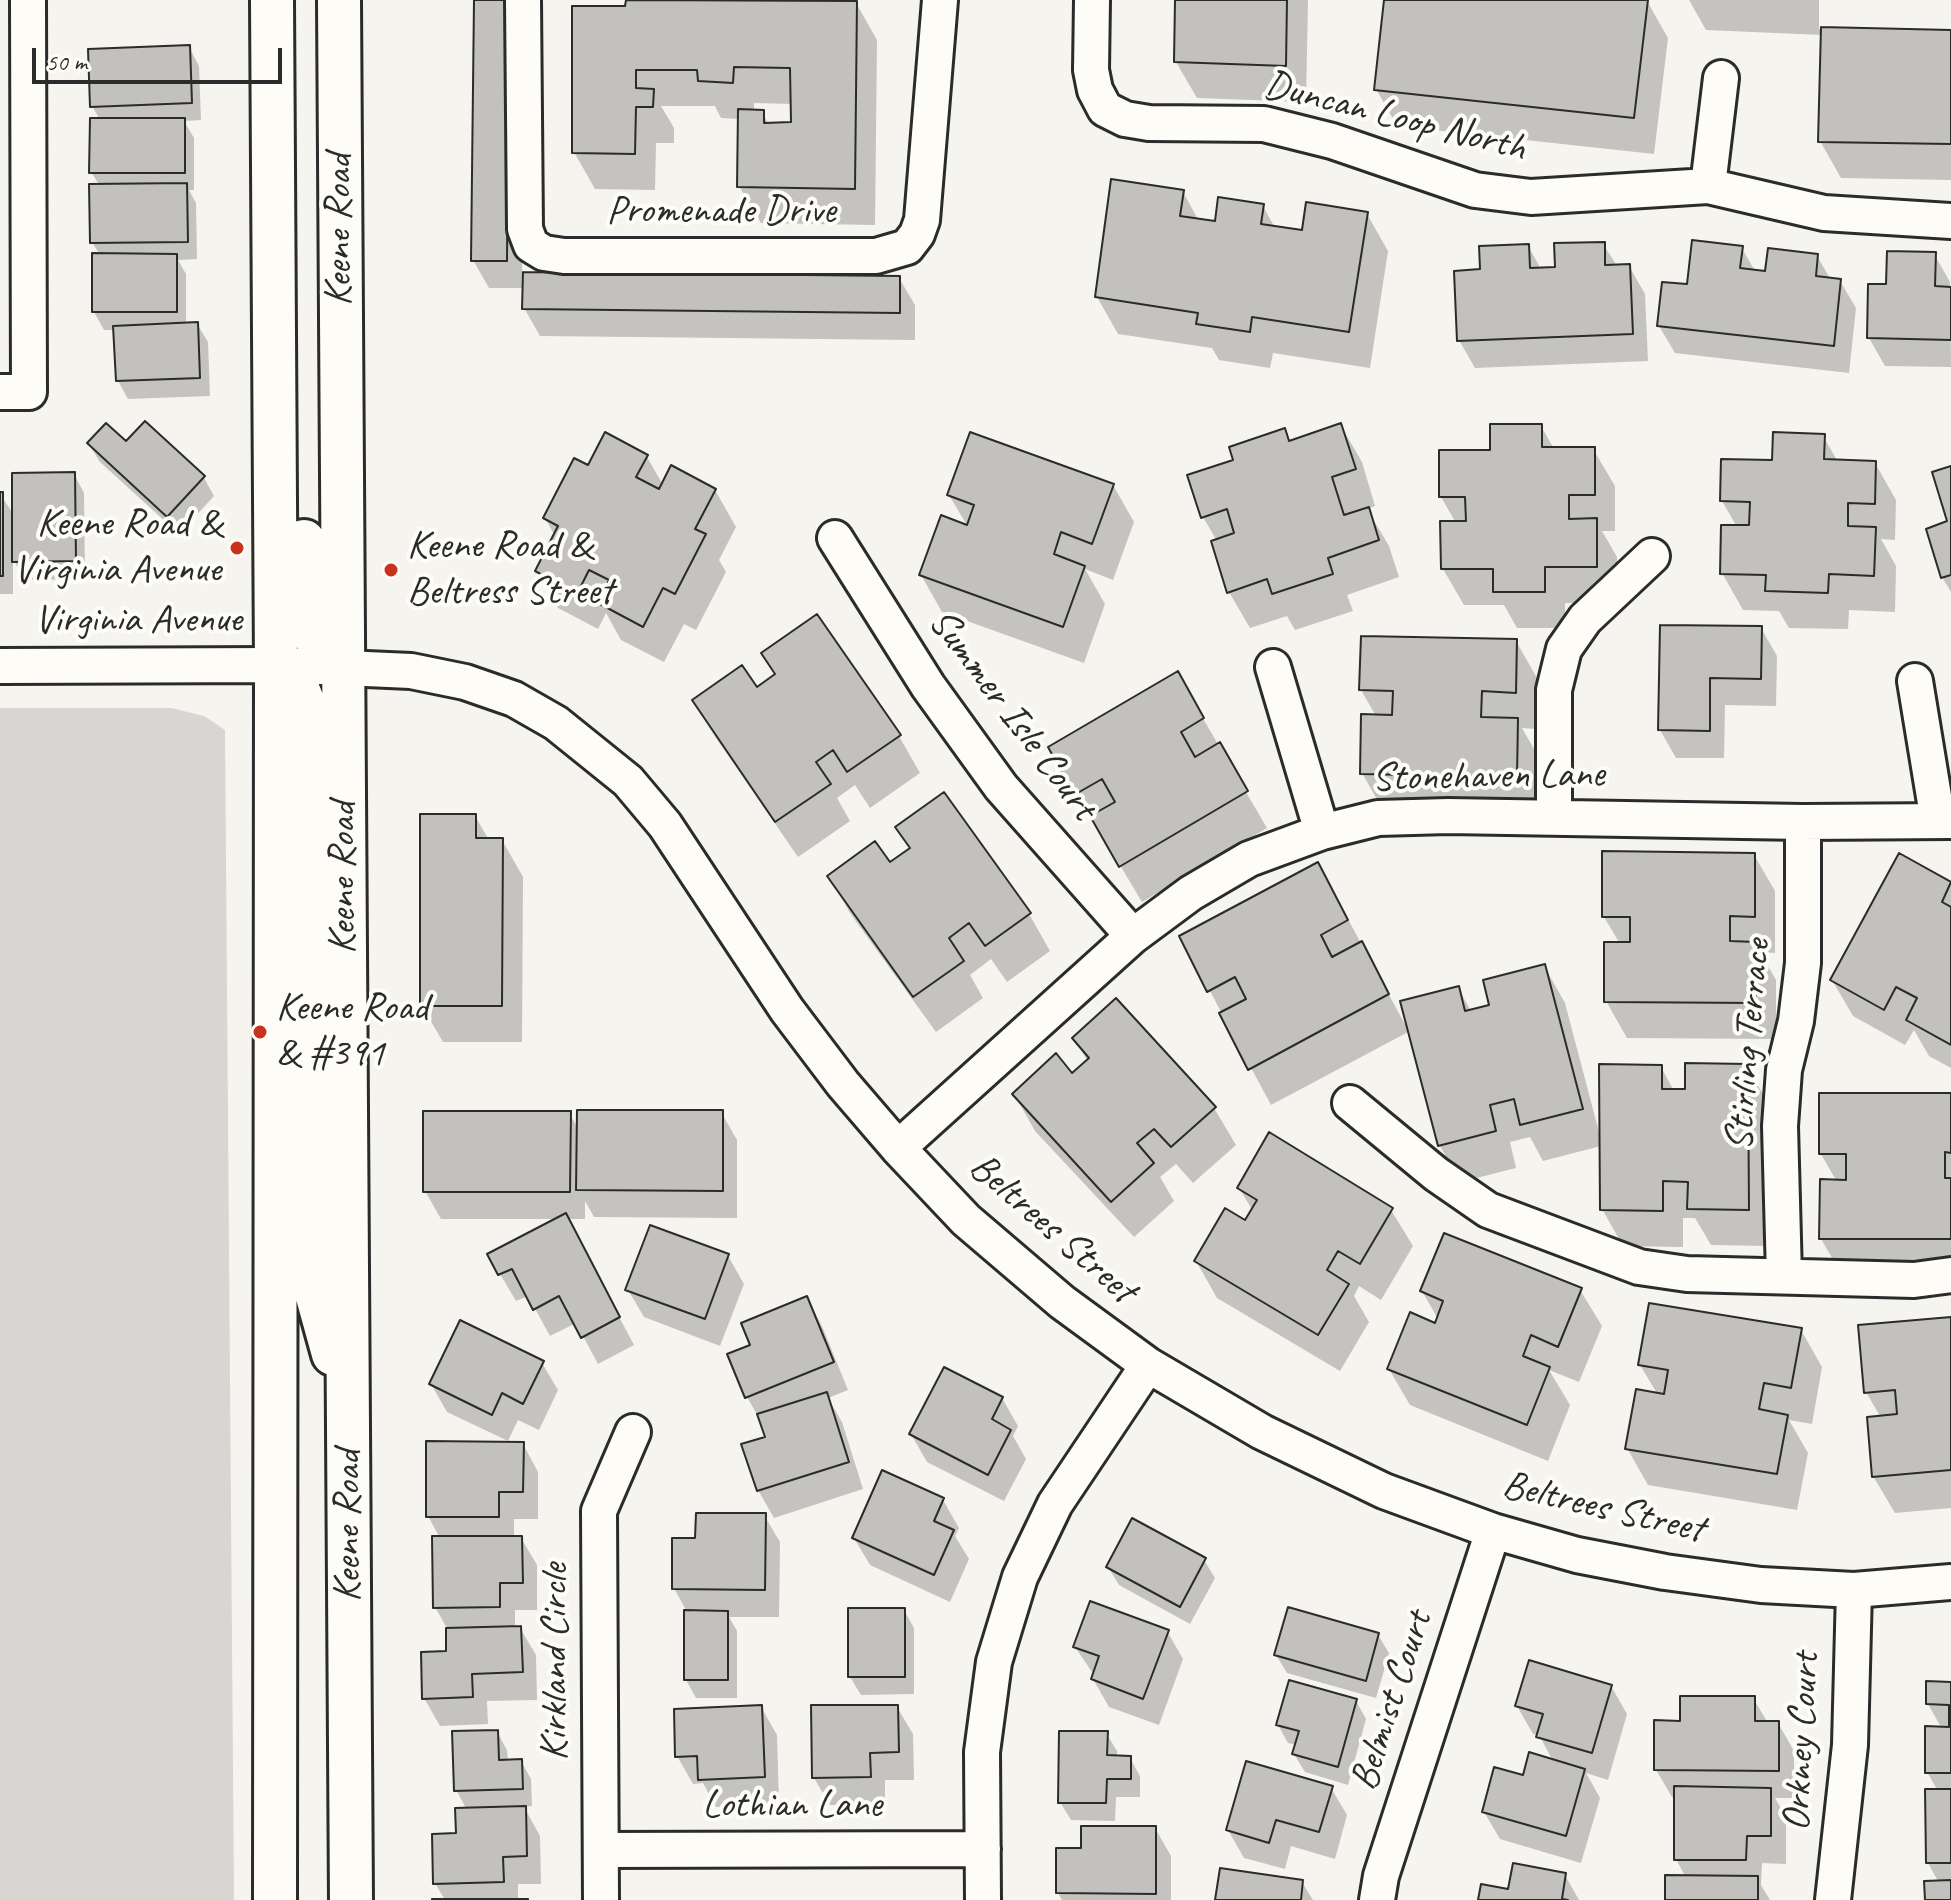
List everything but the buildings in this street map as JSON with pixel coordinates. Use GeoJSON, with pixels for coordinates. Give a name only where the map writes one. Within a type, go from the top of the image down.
{"type":"FeatureCollection","features":[{"type":"Feature","properties":{"kind":"main road","name":"Keene Road"},"geometry":{"type":"LineString","coordinates":[[272,0],[276,665],[275,1900]]}},
{"type":"Feature","properties":{"kind":"main road","name":"Keene Road"},"geometry":{"type":"LineString","coordinates":[[339,0],[351,1900]]}},
{"type":"Feature","properties":{"kind":"main road"},"geometry":{"type":"LineString","coordinates":[[273,103],[302,231],[304,595],[319,646],[342,668]]}},
{"type":"Feature","properties":{"kind":"main road"},"geometry":{"type":"LineString","coordinates":[[276,665],[298,689],[309,716],[313,743],[315,1289],[348,1412]]}},
{"type":"Feature","properties":{"kind":"street"},"geometry":{"type":"LineString","coordinates":[[14,392],[28,0]]}},
{"type":"Feature","properties":{"kind":"street","name":"Promenade Drive"},"geometry":{"type":"LineString","coordinates":[[523,0],[525,229],[531,245],[544,253],[564,256],[876,256],[907,247],[917,234],[922,220],[940,0]]}},
{"type":"Feature","properties":{"kind":"street","name":"Duncan Loop North"},"geometry":{"type":"LineString","coordinates":[[1092,0],[1091,70],[1095,90],[1105,109],[1125,119],[1149,123],[1264,124],[1332,141],[1475,190],[1531,197],[1708,186],[1824,213],[1951,221]]}},
{"type":"Feature","properties":{"kind":"street"},"geometry":{"type":"LineString","coordinates":[[1708,186],[1721,78]]}},
{"type":"Feature","properties":{"kind":"street","name":"Summer Isle Court"},"geometry":{"type":"LineString","coordinates":[[835,538],[928,686],[1001,787],[1133,936]]}},
{"type":"Feature","properties":{"kind":"street"},"geometry":{"type":"LineString","coordinates":[[1554,817],[1554,690],[1564,649],[1585,619],[1652,556]]}},
{"type":"Feature","properties":{"kind":"street","name":"Beltrees Street"},"geometry":{"type":"LineString","coordinates":[[276,665],[411,671],[465,682],[514,699],[556,723],[618,773],[665,825],[787,1010],[843,1084],[966,1220],[1062,1302],[1148,1365],[1262,1432],[1384,1491],[1493,1531],[1577,1555],[1665,1572],[1761,1585],[1854,1590],[1951,1582]]}},
{"type":"Feature","properties":{"kind":"street","name":"Virginia Avenue"},"geometry":{"type":"LineString","coordinates":[[0,666],[276,665]]}},
{"type":"Feature","properties":{"kind":"street"},"geometry":{"type":"LineString","coordinates":[[1273,667],[1322,832]]}},
{"type":"Feature","properties":{"kind":"street"},"geometry":{"type":"LineString","coordinates":[[1915,681],[1944,821]]}},
{"type":"Feature","properties":{"kind":"street","name":"Stonehaven Lane"},"geometry":{"type":"LineString","coordinates":[[898,1148],[1133,936],[1191,893],[1249,859],[1322,832],[1378,818],[1944,821]]}},
{"type":"Feature","properties":{"kind":"street","name":"Stirling Terrace"},"geometry":{"type":"LineString","coordinates":[[1784,1276],[1780,1126],[1784,1070],[1796,1021],[1803,963],[1803,822]]}},
{"type":"Feature","properties":{"kind":"street"},"geometry":{"type":"LineString","coordinates":[[1350,1103],[1436,1174],[1488,1210],[1639,1267],[1687,1274],[1914,1280],[1951,1275]]}},
{"type":"Feature","properties":{"kind":"street"},"geometry":{"type":"LineString","coordinates":[[983,1900],[982,1752],[994,1662],[1020,1577],[1055,1504],[1148,1365]]}},
{"type":"Feature","properties":{"kind":"street","name":"Kirkland Circle"},"geometry":{"type":"LineString","coordinates":[[601,1900],[599,1511],[633,1432]]}},
{"type":"Feature","properties":{"kind":"street","name":"Belmist Court"},"geometry":{"type":"LineString","coordinates":[[1377,1900],[1381,1876],[1493,1531]]}},
{"type":"Feature","properties":{"kind":"street","name":"Orkney Court"},"geometry":{"type":"LineString","coordinates":[[1833,1900],[1850,1745],[1854,1590]]}},
{"type":"Feature","properties":{"kind":"street","name":"Lothian Lane"},"geometry":{"type":"LineString","coordinates":[[601,1850],[983,1849]]}},
{"type":"Feature","properties":{"kind":"shaded area"},"geometry":{"type":"Polygon","coordinates":[[[0,708],[171,708],[204,716],[225,730],[234,1900],[0,1900],[0,708]]]}},
{"type":"Feature","properties":{"kind":"place","name":"Keene Road & Virginia Avenue"},"geometry":{"type":"Point","coordinates":[237,548]}},
{"type":"Feature","properties":{"kind":"place","name":"Keene Road & Beltress Street"},"geometry":{"type":"Point","coordinates":[391,570]}},
{"type":"Feature","properties":{"kind":"place","name":"Keene Road & #391"},"geometry":{"type":"Point","coordinates":[260,1032]}}]}
